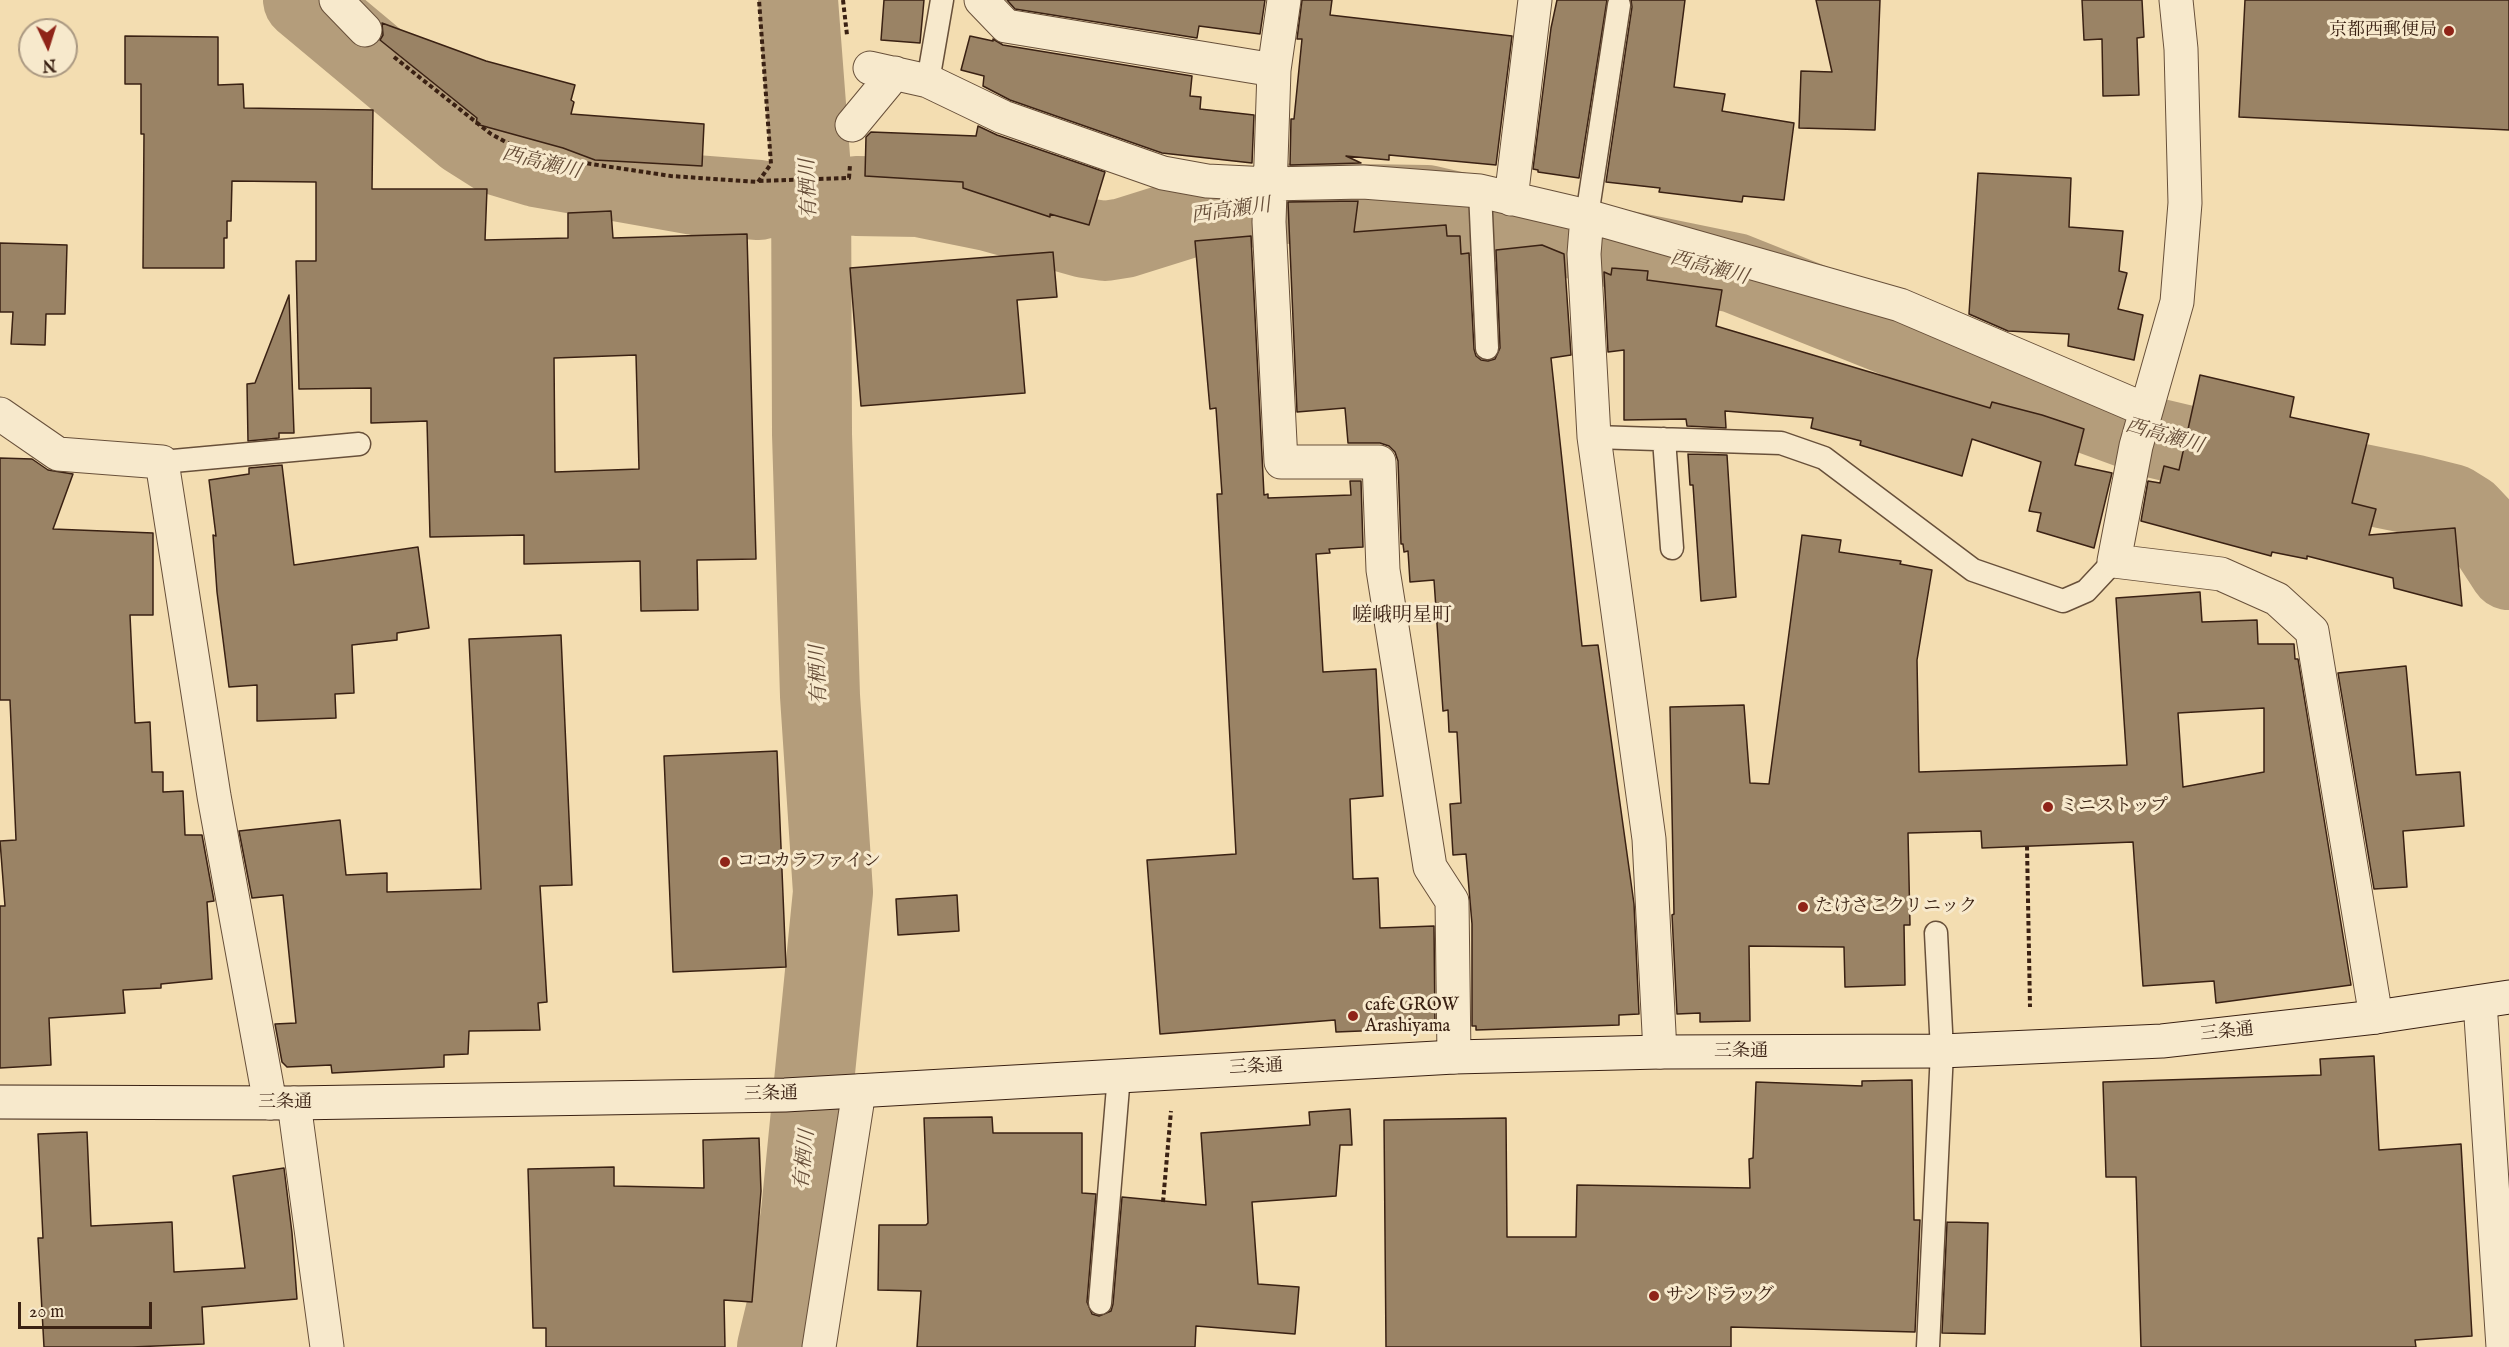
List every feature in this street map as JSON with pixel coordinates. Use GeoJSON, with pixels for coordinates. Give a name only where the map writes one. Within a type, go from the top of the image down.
{"type":"FeatureCollection","features":[{"type":"Feature","properties":{"kind":"street"},"geometry":{"type":"LineString","coordinates":[[336,0],[364,30]]}},
{"type":"Feature","properties":{"kind":"street"},"geometry":{"type":"LineString","coordinates":[[981,0],[1006,26],[1274,70]]}},
{"type":"Feature","properties":{"kind":"street"},"geometry":{"type":"LineString","coordinates":[[1284,0],[1274,70],[1269,201],[1281,462],[1379,462],[1383,570],[1430,867],[1452,901],[1454,1057]]}},
{"type":"Feature","properties":{"kind":"street"},"geometry":{"type":"LineString","coordinates":[[1495,195],[1535,0]]}},
{"type":"Feature","properties":{"kind":"street"},"geometry":{"type":"LineString","coordinates":[[2176,0],[2181,49],[2184,214],[2177,302],[2136,446],[2114,561],[2221,574],[2277,599],[2312,631],[2376,1017]]}},
{"type":"Feature","properties":{"kind":"street"},"geometry":{"type":"LineString","coordinates":[[852,125],[883,70],[927,81],[1003,117],[1163,172],[1207,181],[1269,201],[1363,182],[1495,195],[1587,216],[1900,305],[2146,410]]}},
{"type":"Feature","properties":{"kind":"street"},"geometry":{"type":"LineString","coordinates":[[1587,216],[1584,254],[1594,437],[1649,838],[1660,1052]]}},
{"type":"Feature","properties":{"kind":"street"},"geometry":{"type":"LineString","coordinates":[[0,414],[58,454],[162,462],[214,796],[282,1103],[327,1347]]}},
{"type":"Feature","properties":{"kind":"street"},"geometry":{"type":"LineString","coordinates":[[2495,1000],[2503,1347]]}},
{"type":"Feature","properties":{"kind":"street","name":"三条通"},"geometry":{"type":"LineString","coordinates":[[0,1102],[282,1103],[785,1095],[1454,1057],[1660,1052],[1942,1051],[2162,1041],[2376,1017],[2495,1000]]}},
{"type":"Feature","properties":{"kind":"street"},"geometry":{"type":"LineString","coordinates":[[819,1347],[854,1091]]}},
{"type":"Feature","properties":{"kind":"lane"},"geometry":{"type":"LineString","coordinates":[[927,81],[942,0]]}},
{"type":"Feature","properties":{"kind":"lane"},"geometry":{"type":"LineString","coordinates":[[1587,216],[1619,5]]}},
{"type":"Feature","properties":{"kind":"lane"},"geometry":{"type":"LineString","coordinates":[[1487,348],[1480,229],[1495,195]]}},
{"type":"Feature","properties":{"kind":"lane"},"geometry":{"type":"LineString","coordinates":[[1594,437],[1781,443],[1824,458],[1972,570],[2062,601],[2086,591],[2114,561]]}},
{"type":"Feature","properties":{"kind":"lane"},"geometry":{"type":"LineString","coordinates":[[1664,439],[1672,548]]}},
{"type":"Feature","properties":{"kind":"lane"},"geometry":{"type":"LineString","coordinates":[[162,462],[359,444]]}},
{"type":"Feature","properties":{"kind":"lane"},"geometry":{"type":"LineString","coordinates":[[1928,1347],[1942,1051],[1936,933]]}},
{"type":"Feature","properties":{"kind":"lane"},"geometry":{"type":"LineString","coordinates":[[1100,1303],[1119,1075]]}},
{"type":"Feature","properties":{"kind":"path"},"geometry":{"type":"LineString","coordinates":[[758,182],[771,164],[759,0]]}},
{"type":"Feature","properties":{"kind":"path"},"geometry":{"type":"LineString","coordinates":[[364,30],[466,115],[491,134],[517,148],[558,159],[671,176],[758,182],[842,179]]}},
{"type":"Feature","properties":{"kind":"path"},"geometry":{"type":"LineString","coordinates":[[2027,846],[2031,1047]]}},
{"type":"Feature","properties":{"kind":"path"},"geometry":{"type":"LineString","coordinates":[[1163,1202],[1175,1072]]}},
{"type":"Feature","properties":{"kind":"building"},"geometry":{"type":"Polygon","coordinates":[[[884,0],[924,0],[920,43],[881,40],[884,0]]]}},
{"type":"Feature","properties":{"kind":"building"},"geometry":{"type":"Polygon","coordinates":[[[1007,0],[1265,0],[1260,34],[1199,26],[1197,38],[1015,9],[1007,0]]]}},
{"type":"Feature","properties":{"kind":"building"},"geometry":{"type":"Polygon","coordinates":[[[1302,0],[1332,0],[1330,15],[1512,36],[1496,165],[1389,155],[1389,160],[1346,156],[1361,163],[1290,165],[1291,119],[1294,119],[1302,39],[1297,39],[1302,0]]]}},
{"type":"Feature","properties":{"kind":"building"},"geometry":{"type":"Polygon","coordinates":[[[1557,0],[1607,0],[1579,178],[1538,172],[1533,169],[1551,28],[1557,0]]]}},
{"type":"Feature","properties":{"kind":"building"},"geometry":{"type":"Polygon","coordinates":[[[1631,0],[1685,0],[1674,87],[1725,94],[1722,111],[1794,123],[1784,200],[1743,196],[1742,202],[1659,192],[1660,188],[1606,182],[1632,7],[1631,0]]]}},
{"type":"Feature","properties":{"kind":"building"},"geometry":{"type":"Polygon","coordinates":[[[1816,0],[1880,0],[1875,130],[1799,128],[1801,71],[1832,72],[1816,0]]]}},
{"type":"Feature","properties":{"kind":"building"},"geometry":{"type":"Polygon","coordinates":[[[2082,0],[2142,0],[2144,37],[2137,38],[2139,95],[2103,96],[2102,39],[2084,40],[2082,0]]]}},
{"type":"Feature","properties":{"kind":"building"},"geometry":{"type":"Polygon","coordinates":[[[2245,0],[2509,0],[2509,130],[2239,117],[2245,0]]]}},
{"type":"Feature","properties":{"kind":"building"},"geometry":{"type":"Polygon","coordinates":[[[382,23],[486,61],[575,85],[571,100],[574,102],[571,114],[704,124],[702,166],[595,160],[563,148],[476,124],[477,118],[380,40],[383,35],[382,23]]]}},
{"type":"Feature","properties":{"kind":"building"},"geometry":{"type":"Polygon","coordinates":[[[125,36],[218,37],[218,85],[243,84],[244,108],[373,110],[372,189],[487,189],[485,240],[568,238],[568,213],[611,211],[613,238],[747,234],[756,559],[697,560],[698,610],[641,611],[640,561],[524,564],[524,535],[430,537],[427,421],[371,423],[371,388],[299,389],[296,261],[316,261],[316,182],[232,181],[231,221],[227,221],[227,238],[224,238],[224,268],[143,268],[144,134],[141,134],[141,84],[125,84],[125,36]],[[636,355],[554,358],[555,472],[639,469],[636,355]]]}},
{"type":"Feature","properties":{"kind":"building"},"geometry":{"type":"Polygon","coordinates":[[[970,36],[993,41],[993,39],[1003,45],[1192,76],[1190,96],[1201,97],[1200,109],[1254,115],[1252,163],[1162,153],[1010,100],[983,86],[984,76],[961,70],[970,36]]]}},
{"type":"Feature","properties":{"kind":"building"},"geometry":{"type":"Polygon","coordinates":[[[978,126],[997,135],[1105,172],[1089,225],[1050,214],[1050,217],[963,188],[963,182],[865,176],[866,137],[871,132],[976,136],[978,126]]]}},
{"type":"Feature","properties":{"kind":"building"},"geometry":{"type":"Polygon","coordinates":[[[1978,173],[2071,178],[2069,227],[2123,231],[2119,271],[2127,273],[2118,309],[2143,315],[2134,360],[2068,346],[2069,334],[2008,331],[1969,314],[1978,173]]]}},
{"type":"Feature","properties":{"kind":"building"},"geometry":{"type":"Polygon","coordinates":[[[1358,201],[1354,232],[1446,225],[1447,236],[1460,236],[1461,254],[1469,253],[1474,349],[1476,356],[1481,360],[1495,359],[1500,348],[1496,250],[1542,245],[1564,254],[1571,355],[1551,358],[1582,646],[1598,645],[1634,904],[1639,1014],[1619,1015],[1619,1025],[1476,1030],[1476,1026],[1472,1026],[1472,924],[1466,854],[1453,855],[1450,804],[1461,803],[1457,732],[1449,732],[1448,710],[1443,711],[1434,580],[1410,582],[1408,551],[1404,552],[1403,544],[1401,544],[1398,461],[1395,452],[1389,446],[1380,443],[1348,443],[1345,408],[1297,412],[1288,202],[1358,201]]]}},
{"type":"Feature","properties":{"kind":"building"},"geometry":{"type":"Polygon","coordinates":[[[1251,236],[1264,495],[1268,494],[1268,498],[1351,495],[1350,481],[1361,481],[1363,547],[1329,549],[1330,553],[1316,554],[1323,672],[1376,669],[1383,796],[1350,799],[1353,879],[1378,878],[1380,928],[1434,926],[1435,1028],[1336,1032],[1335,1020],[1160,1034],[1147,860],[1236,854],[1217,494],[1222,494],[1216,408],[1210,409],[1195,241],[1251,236]]]}},
{"type":"Feature","properties":{"kind":"building"},"geometry":{"type":"Polygon","coordinates":[[[0,243],[67,245],[65,314],[46,314],[45,345],[11,344],[13,312],[0,312],[0,243]]]}},
{"type":"Feature","properties":{"kind":"building"},"geometry":{"type":"Polygon","coordinates":[[[1053,252],[1057,297],[1017,300],[1025,393],[861,406],[850,268],[1053,252]]]}},
{"type":"Feature","properties":{"kind":"building"},"geometry":{"type":"Polygon","coordinates":[[[1612,268],[1648,271],[1647,280],[1722,290],[1716,326],[1990,408],[1992,402],[2084,429],[2075,465],[2112,473],[2094,548],[2037,531],[2041,513],[2029,511],[2041,462],[1972,439],[1962,476],[1860,445],[1861,441],[1811,428],[1813,418],[1725,411],[1726,428],[1687,426],[1686,419],[1624,420],[1624,350],[1608,352],[1604,272],[1611,275],[1612,268]]]}},
{"type":"Feature","properties":{"kind":"building"},"geometry":{"type":"Polygon","coordinates":[[[289,295],[294,433],[279,433],[279,438],[248,441],[247,384],[255,383],[289,295]]]}},
{"type":"Feature","properties":{"kind":"building"},"geometry":{"type":"Polygon","coordinates":[[[2200,375],[2294,397],[2290,417],[2369,434],[2352,503],[2376,509],[2369,535],[2455,528],[2462,606],[2394,588],[2393,578],[2307,556],[2307,559],[2272,552],[2271,556],[2141,521],[2148,481],[2160,483],[2164,466],[2179,470],[2200,375]]]}},
{"type":"Feature","properties":{"kind":"building"},"geometry":{"type":"Polygon","coordinates":[[[1688,454],[1727,455],[1736,597],[1701,601],[1693,485],[1690,485],[1688,454]]]}},
{"type":"Feature","properties":{"kind":"building"},"geometry":{"type":"Polygon","coordinates":[[[0,458],[32,459],[48,470],[73,474],[53,529],[153,533],[153,615],[130,615],[135,723],[150,722],[152,772],[163,772],[163,792],[183,791],[185,835],[202,835],[214,901],[207,902],[212,979],[161,984],[161,988],[123,990],[125,1013],[49,1018],[51,1065],[0,1068],[0,906],[5,906],[0,841],[16,840],[10,700],[0,700],[0,458]]]}},
{"type":"Feature","properties":{"kind":"building"},"geometry":{"type":"Polygon","coordinates":[[[282,465],[294,565],[418,547],[429,628],[397,633],[397,640],[352,645],[354,693],[335,694],[336,718],[257,721],[257,685],[229,687],[217,592],[213,535],[216,536],[209,480],[249,474],[249,468],[282,465]]]}},
{"type":"Feature","properties":{"kind":"building"},"geometry":{"type":"Polygon","coordinates":[[[1802,535],[1841,540],[1839,552],[1901,561],[1900,564],[1932,570],[1917,660],[1919,772],[2127,765],[2116,598],[2200,592],[2202,622],[2257,620],[2258,644],[2294,644],[2351,985],[2216,1003],[2214,981],[2143,986],[2133,842],[1982,848],[1981,831],[1908,833],[1910,925],[1904,925],[1905,985],[1845,987],[1844,947],[1749,946],[1750,1021],[1700,1022],[1700,1013],[1677,1014],[1672,915],[1674,914],[1670,707],[1744,705],[1750,783],[1769,784],[1802,535]],[[2264,708],[2178,713],[2183,787],[2264,772],[2264,708]]]}},
{"type":"Feature","properties":{"kind":"building"},"geometry":{"type":"Polygon","coordinates":[[[561,635],[572,885],[540,886],[547,1002],[538,1003],[540,1030],[469,1031],[468,1054],[444,1055],[444,1067],[332,1073],[331,1065],[287,1067],[282,1062],[275,1024],[296,1023],[283,895],[252,898],[239,831],[340,820],[346,875],[387,873],[387,892],[481,889],[469,639],[561,635]]]}},
{"type":"Feature","properties":{"kind":"building"},"geometry":{"type":"Polygon","coordinates":[[[2406,666],[2416,775],[2460,772],[2464,826],[2403,831],[2407,887],[2374,889],[2338,673],[2406,666]]]}},
{"type":"Feature","properties":{"kind":"building","name":"ココカラファイン"},"geometry":{"type":"Polygon","coordinates":[[[777,751],[786,967],[673,972],[664,756],[777,751]]]}},
{"type":"Feature","properties":{"kind":"building"},"geometry":{"type":"Polygon","coordinates":[[[957,895],[959,931],[898,935],[896,899],[957,895]]]}},
{"type":"Feature","properties":{"kind":"building"},"geometry":{"type":"Polygon","coordinates":[[[2374,1056],[2379,1150],[2461,1144],[2472,1336],[2415,1340],[2416,1347],[2141,1347],[2136,1177],[2106,1177],[2103,1082],[2321,1075],[2320,1059],[2374,1056]]]}},
{"type":"Feature","properties":{"kind":"building"},"geometry":{"type":"Polygon","coordinates":[[[1912,1080],[1914,1220],[1920,1220],[1915,1332],[1731,1327],[1731,1347],[1386,1347],[1384,1120],[1506,1118],[1507,1237],[1576,1237],[1577,1185],[1750,1188],[1749,1159],[1753,1158],[1756,1082],[1862,1086],[1862,1081],[1912,1080]]]}},
{"type":"Feature","properties":{"kind":"building"},"geometry":{"type":"Polygon","coordinates":[[[1350,1109],[1352,1145],[1340,1145],[1336,1196],[1252,1202],[1258,1284],[1299,1287],[1295,1334],[1196,1326],[1195,1347],[917,1347],[921,1291],[878,1290],[879,1225],[926,1225],[928,1223],[924,1118],[992,1117],[993,1133],[1082,1133],[1082,1193],[1096,1194],[1087,1302],[1092,1314],[1099,1316],[1111,1311],[1113,1304],[1122,1197],[1206,1205],[1201,1133],[1310,1125],[1309,1112],[1350,1109]]]}},
{"type":"Feature","properties":{"kind":"building"},"geometry":{"type":"Polygon","coordinates":[[[87,1132],[91,1226],[172,1222],[174,1272],[245,1268],[233,1176],[284,1168],[297,1299],[202,1307],[204,1344],[44,1347],[38,1238],[43,1238],[38,1134],[87,1132]]]}},
{"type":"Feature","properties":{"kind":"building"},"geometry":{"type":"Polygon","coordinates":[[[759,1138],[761,1191],[752,1302],[724,1300],[725,1347],[546,1347],[546,1328],[533,1328],[528,1169],[614,1167],[614,1186],[704,1188],[703,1140],[759,1138]]]}},
{"type":"Feature","properties":{"kind":"building"},"geometry":{"type":"Polygon","coordinates":[[[1947,1222],[1988,1223],[1985,1334],[1942,1333],[1947,1222]]]}},
{"type":"Feature","properties":{"kind":"waterway","name":"西高瀬川"},"geometry":{"type":"LineString","coordinates":[[303,0],[466,136],[496,155],[536,167],[694,195],[759,200]]}},
{"type":"Feature","properties":{"kind":"waterway","name":"有栖川"},"geometry":{"type":"LineString","coordinates":[[777,1347],[789,1297],[801,1212],[833,892],[820,696],[812,434],[811,170],[798,0]]}},
{"type":"Feature","properties":{"kind":"waterway","name":"西高瀬川"},"geometry":{"type":"LineString","coordinates":[[856,196],[919,197],[988,211],[1085,238],[1105,241],[1124,238],[1207,212],[1295,203],[1427,205],[1735,273],[2073,408],[2155,438],[2452,504],[2468,514],[2483,530],[2509,570]]}},
{"type":"Feature","properties":{"kind":"place","name":"京都西郵便局"},"geometry":{"type":"Point","coordinates":[2449,31]}},
{"type":"Feature","properties":{"kind":"place","name":"ミニストップ"},"geometry":{"type":"Point","coordinates":[2048,807]}},
{"type":"Feature","properties":{"kind":"place","name":"ココカラファイン"},"geometry":{"type":"Point","coordinates":[725,862]}},
{"type":"Feature","properties":{"kind":"place","name":"たけさこクリニック"},"geometry":{"type":"Point","coordinates":[1803,907]}},
{"type":"Feature","properties":{"kind":"place","name":"cafe GROW Arashiyama"},"geometry":{"type":"Point","coordinates":[1353,1016]}},
{"type":"Feature","properties":{"kind":"place","name":"サンドラッグ"},"geometry":{"type":"Point","coordinates":[1654,1296]}},
{"type":"Feature","properties":{"kind":"district","name":"嵯峨明星町"},"geometry":{"type":"Point","coordinates":[1402,617]}}]}
